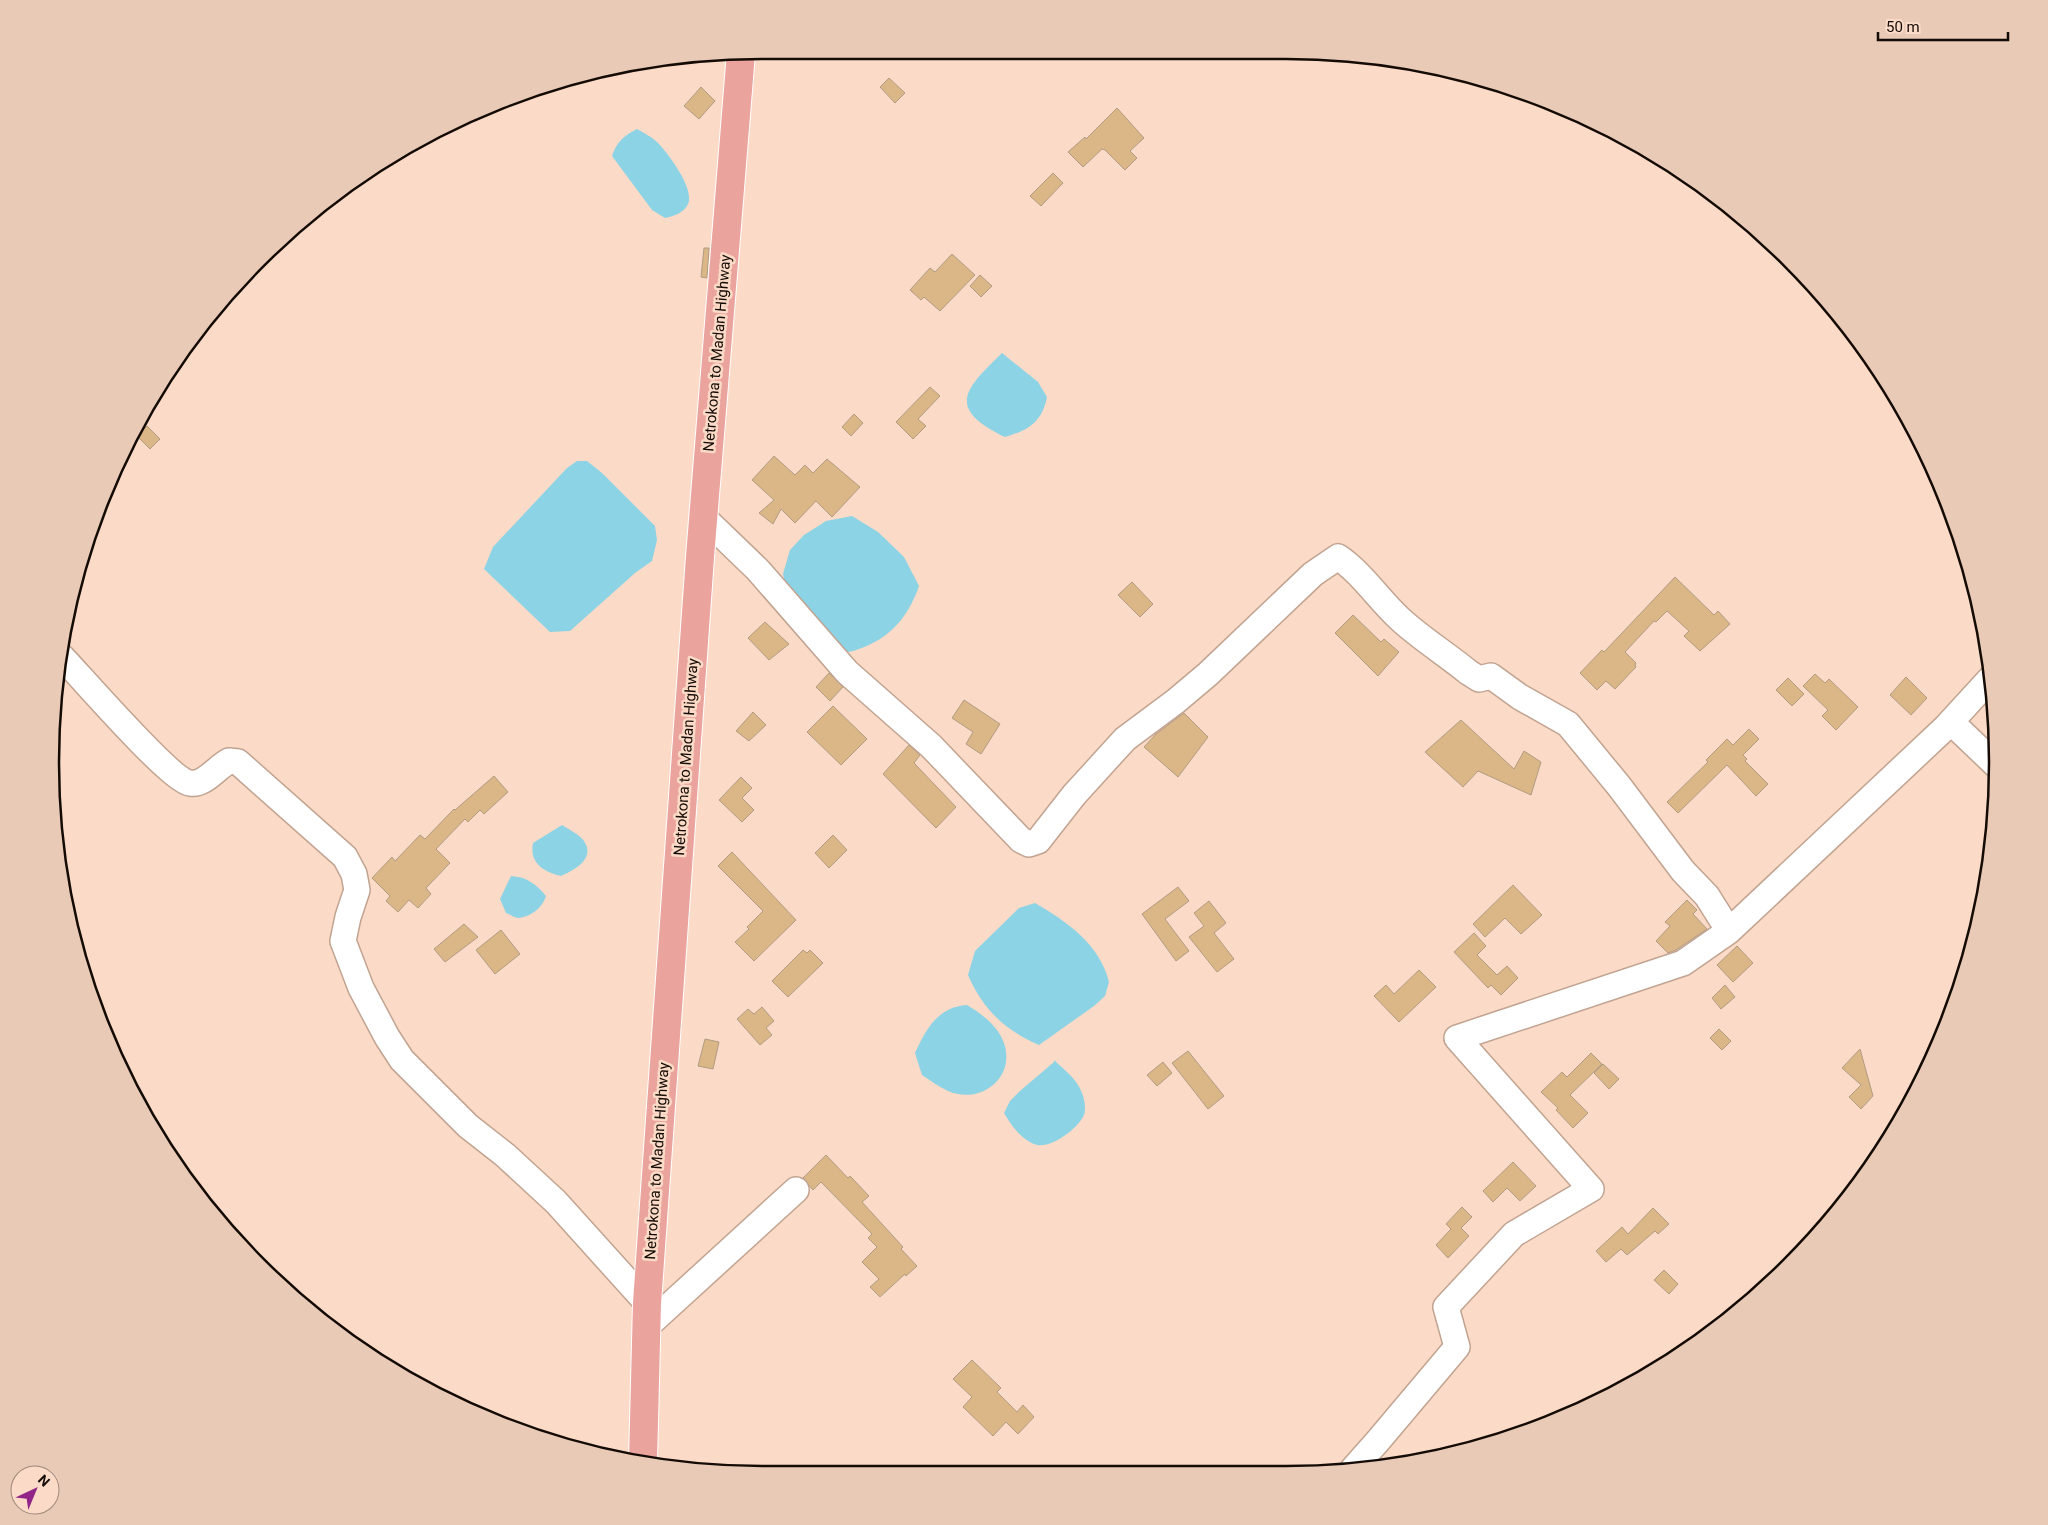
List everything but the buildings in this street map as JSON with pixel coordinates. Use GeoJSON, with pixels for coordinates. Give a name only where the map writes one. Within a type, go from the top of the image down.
{"type":"FeatureCollection","features":[{"type":"Feature","properties":{"kind":"main road","name":"Netrokona to Madan Highway"},"geometry":{"type":"LineString","coordinates":[[643,1456],[647,1315],[703,517],[740,59]]}},
{"type":"Feature","properties":{"kind":"street"},"geometry":{"type":"LineString","coordinates":[[703,517],[758,570],[847,672],[931,746],[1021,840],[1029,844],[1038,841],[1074,795],[1125,739],[1208,674],[1313,574],[1338,557],[1350,565],[1402,621],[1468,672],[1479,679],[1491,676],[1520,697],[1568,724],[1619,786],[1683,871],[1707,896],[1729,931]]}},
{"type":"Feature","properties":{"kind":"street"},"geometry":{"type":"LineString","coordinates":[[67,661],[140,740],[183,780],[196,783],[203,781],[229,761],[238,762],[345,857],[354,874],[357,890],[348,917],[343,941],[361,988],[387,1037],[402,1060],[468,1126],[505,1155],[556,1202],[647,1315],[695,1280],[796,1190]]}},
{"type":"Feature","properties":{"kind":"street"},"geometry":{"type":"LineString","coordinates":[[1358,1462],[1457,1347],[1446,1306],[1514,1234],[1591,1189],[1457,1038],[1683,963],[1729,931],[1951,722],[1985,685]]}},
{"type":"Feature","properties":{"kind":"street"},"geometry":{"type":"LineString","coordinates":[[1951,722],[1989,758]]}},
{"type":"Feature","properties":{"kind":"water"},"geometry":{"type":"Polygon","coordinates":[[[637,129],[653,138],[662,147],[684,181],[688,190],[688,204],[678,214],[665,218],[652,210],[612,156],[616,146],[628,134],[637,129]]]}},
{"type":"Feature","properties":{"kind":"water"},"geometry":{"type":"Polygon","coordinates":[[[1002,353],[1038,382],[1047,397],[1042,413],[1033,424],[1028,428],[1005,437],[986,427],[974,417],[968,407],[967,398],[978,378],[1002,353]]]}},
{"type":"Feature","properties":{"kind":"water"},"geometry":{"type":"Polygon","coordinates":[[[577,461],[587,461],[602,473],[655,526],[657,540],[652,561],[635,573],[570,631],[550,632],[484,569],[493,547],[567,468],[577,461]]]}},
{"type":"Feature","properties":{"kind":"water"},"geometry":{"type":"Polygon","coordinates":[[[852,516],[878,532],[904,557],[919,586],[908,610],[893,629],[873,643],[849,652],[832,644],[787,593],[783,574],[790,550],[804,535],[826,521],[852,516]]]}},
{"type":"Feature","properties":{"kind":"water"},"geometry":{"type":"Polygon","coordinates":[[[562,825],[577,834],[584,841],[587,853],[582,863],[572,871],[561,876],[539,866],[532,850],[533,843],[562,825]]]}},
{"type":"Feature","properties":{"kind":"water"},"geometry":{"type":"Polygon","coordinates":[[[511,876],[531,882],[546,896],[539,908],[532,914],[518,918],[506,913],[500,899],[511,876]]]}},
{"type":"Feature","properties":{"kind":"water"},"geometry":{"type":"Polygon","coordinates":[[[1035,903],[1070,926],[1090,945],[1105,968],[1109,982],[1105,996],[1094,1006],[1039,1045],[1015,1033],[996,1017],[980,998],[968,975],[975,951],[1019,908],[1035,903]]]}},
{"type":"Feature","properties":{"kind":"water"},"geometry":{"type":"Polygon","coordinates":[[[967,1005],[984,1016],[998,1031],[1004,1043],[1006,1056],[1005,1067],[1000,1077],[992,1085],[983,1091],[972,1094],[960,1094],[948,1091],[922,1075],[915,1053],[934,1021],[948,1010],[967,1005]]]}},
{"type":"Feature","properties":{"kind":"water"},"geometry":{"type":"Polygon","coordinates":[[[1054,1060],[1078,1085],[1084,1100],[1085,1111],[1076,1126],[1064,1136],[1049,1144],[1037,1145],[1026,1140],[1004,1113],[1010,1101],[1054,1060]]]}}]}
